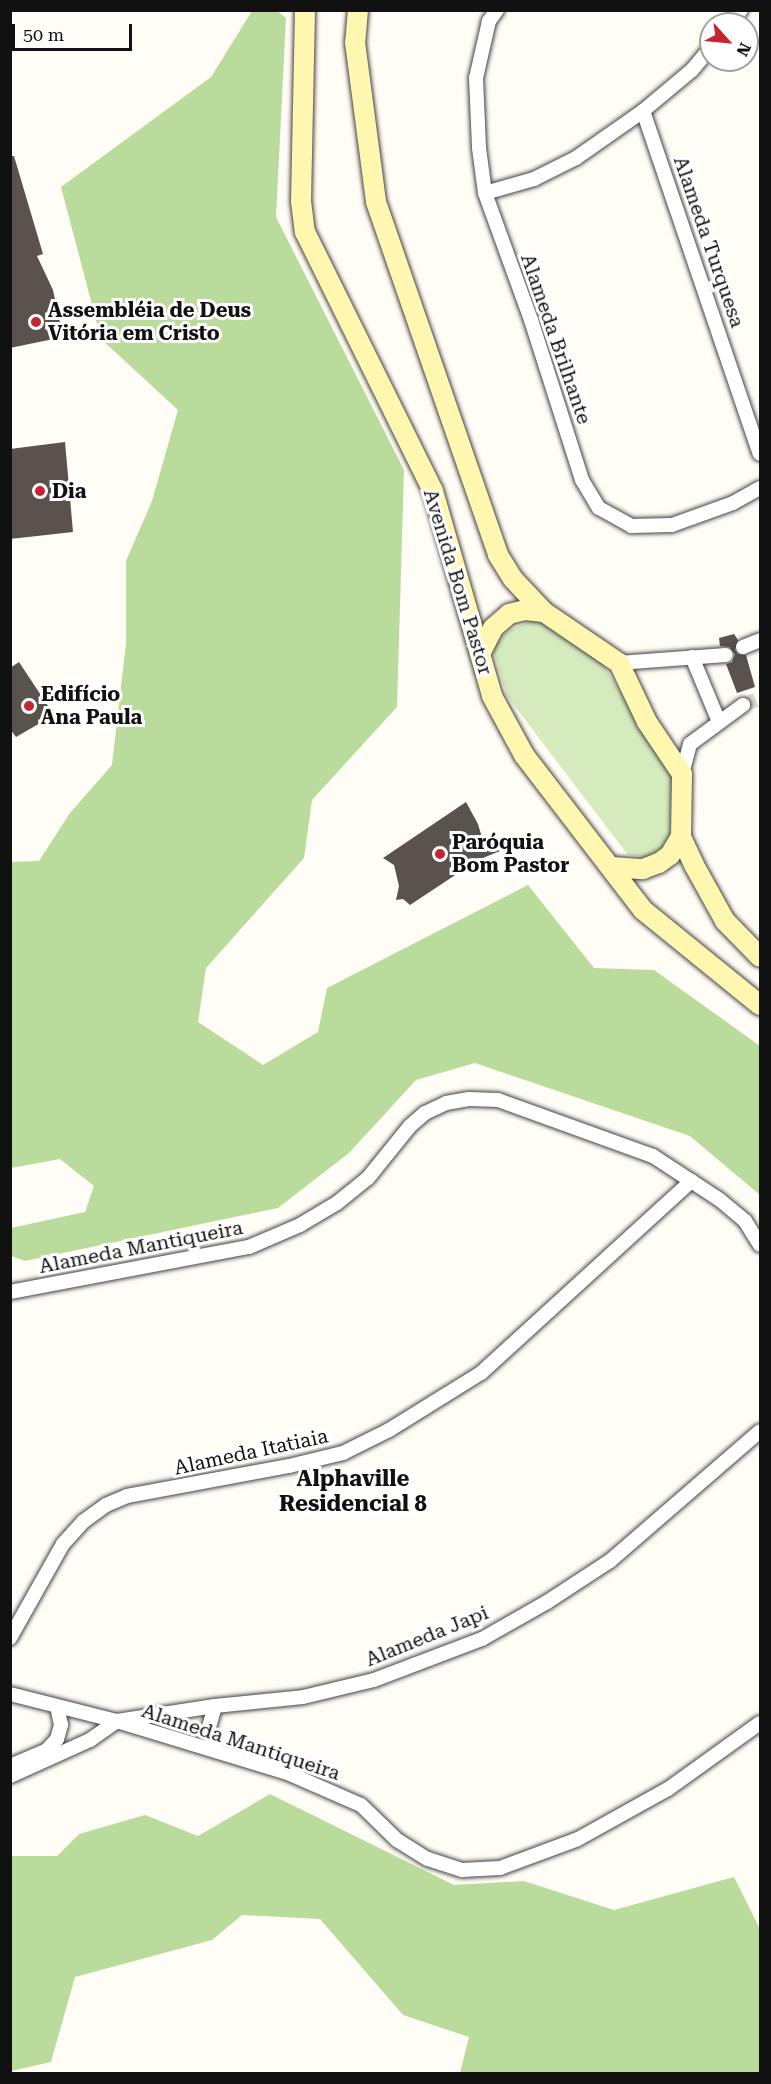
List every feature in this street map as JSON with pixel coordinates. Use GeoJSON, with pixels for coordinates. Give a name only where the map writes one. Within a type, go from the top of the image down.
{"type":"FeatureCollection","features":[{"type":"Feature","properties":{"kind":"street","name":"Avenida Bom Pastor"},"geometry":{"type":"LineString","coordinates":[[305,10],[301,201],[305,232],[434,491],[492,696],[510,733],[524,755],[643,910],[760,1005]]}},
{"type":"Feature","properties":{"kind":"street"},"geometry":{"type":"LineString","coordinates":[[358,10],[355,42],[376,202],[498,555],[513,579],[544,612],[619,663],[648,722],[682,774]]}},
{"type":"Feature","properties":{"kind":"street","name":"Alameda Brilhante"},"geometry":{"type":"LineString","coordinates":[[497,10],[489,21],[477,78],[479,148],[485,193],[531,320],[582,480],[600,508],[631,526],[672,525],[733,503],[760,488]]}},
{"type":"Feature","properties":{"kind":"street"},"geometry":{"type":"LineString","coordinates":[[485,193],[534,178],[576,158],[643,111],[699,62]]}},
{"type":"Feature","properties":{"kind":"street","name":"Alameda Turquesa"},"geometry":{"type":"LineString","coordinates":[[643,111],[760,454]]}},
{"type":"Feature","properties":{"kind":"street"},"geometry":{"type":"LineString","coordinates":[[481,652],[493,628],[510,614],[525,610],[544,612]]}},
{"type":"Feature","properties":{"kind":"street"},"geometry":{"type":"LineString","coordinates":[[743,647],[760,640]]}},
{"type":"Feature","properties":{"kind":"street"},"geometry":{"type":"LineString","coordinates":[[619,663],[726,655]]}},
{"type":"Feature","properties":{"kind":"street"},"geometry":{"type":"LineString","coordinates":[[692,657],[719,722]]}},
{"type":"Feature","properties":{"kind":"street"},"geometry":{"type":"LineString","coordinates":[[743,705],[690,744],[682,774],[681,837],[725,921],[760,957]]}},
{"type":"Feature","properties":{"kind":"street"},"geometry":{"type":"LineString","coordinates":[[612,867],[643,869],[659,863],[670,855],[681,837]]}},
{"type":"Feature","properties":{"kind":"street","name":"Alameda Mantiqueira"},"geometry":{"type":"LineString","coordinates":[[11,1293],[249,1247],[300,1225],[337,1203],[368,1178],[410,1126],[425,1113],[446,1103],[469,1099],[498,1100],[609,1138],[653,1156],[720,1200],[745,1221],[760,1245]]}},
{"type":"Feature","properties":{"kind":"street","name":"Alameda Itatiaia"},"geometry":{"type":"LineString","coordinates":[[10,1638],[63,1544],[84,1521],[106,1505],[128,1496],[288,1466],[343,1453],[389,1431],[481,1373],[691,1181]]}},
{"type":"Feature","properties":{"kind":"street","name":"Alameda Japi"},"geometry":{"type":"LineString","coordinates":[[117,1721],[215,1706],[303,1697],[374,1680],[482,1639],[547,1602],[610,1561],[760,1431]]}},
{"type":"Feature","properties":{"kind":"street","name":"Alameda Mantiqueira"},"geometry":{"type":"LineString","coordinates":[[10,1694],[117,1721],[290,1774],[334,1791],[361,1805],[405,1845],[428,1859],[462,1870],[500,1868],[578,1839],[668,1789],[760,1723]]}},
{"type":"Feature","properties":{"kind":"street"},"geometry":{"type":"LineString","coordinates":[[10,1766],[46,1751],[57,1739],[61,1725],[57,1706]]}},
{"type":"Feature","properties":{"kind":"street"},"geometry":{"type":"LineString","coordinates":[[215,1706],[208,1730],[217,1751]]}},
{"type":"Feature","properties":{"kind":"street"},"geometry":{"type":"LineString","coordinates":[[10,1776],[80,1745],[117,1721]]}},
{"type":"Feature","properties":{"kind":"green space"},"geometry":{"type":"Polygon","coordinates":[[[252,11],[277,11],[286,18],[276,217],[404,470],[397,707],[312,800],[304,858],[206,968],[198,1022],[263,1065],[318,1032],[327,988],[528,885],[594,968],[654,970],[760,1046],[760,1195],[690,1136],[475,1063],[416,1080],[349,1153],[278,1208],[25,1261],[11,1256],[11,1228],[85,1212],[94,1186],[60,1159],[11,1168],[11,862],[39,861],[70,813],[112,765],[126,643],[126,561],[152,501],[178,410],[101,339],[61,187],[211,77],[252,11]]]}},
{"type":"Feature","properties":{"kind":"green space"},"geometry":{"type":"Polygon","coordinates":[[[539,617],[603,664],[672,777],[669,844],[657,853],[644,857],[628,855],[507,696],[492,647],[509,630],[539,617]]]}},
{"type":"Feature","properties":{"kind":"green space"},"geometry":{"type":"Polygon","coordinates":[[[270,1794],[454,1885],[524,1881],[614,1910],[734,1877],[760,1929],[760,2073],[460,2073],[469,2037],[403,2015],[320,1919],[242,1915],[212,1940],[75,1977],[51,2062],[11,2071],[11,1856],[57,1856],[79,1834],[145,1815],[198,1836],[270,1794]]]}},
{"type":"Feature","properties":{"kind":"building"},"geometry":{"type":"Polygon","coordinates":[[[10,156],[14,156],[43,254],[37,256],[53,290],[63,337],[10,348],[10,156]]]}},
{"type":"Feature","properties":{"kind":"building","name":"Dia"},"geometry":{"type":"Polygon","coordinates":[[[65,442],[73,532],[10,539],[10,449],[65,442]]]}},
{"type":"Feature","properties":{"kind":"building"},"geometry":{"type":"Polygon","coordinates":[[[734,634],[738,640],[735,650],[738,654],[746,655],[755,687],[737,693],[726,664],[732,662],[735,654],[729,647],[720,646],[719,638],[734,634]]]}},
{"type":"Feature","properties":{"kind":"building","name":"Edifício Ana Paula"},"geometry":{"type":"Polygon","coordinates":[[[19,662],[54,715],[16,737],[10,729],[10,668],[19,662]]]}},
{"type":"Feature","properties":{"kind":"building","name":"Paróquia Bom Pastor"},"geometry":{"type":"Polygon","coordinates":[[[466,802],[478,824],[483,841],[500,851],[478,860],[410,905],[403,899],[396,900],[399,886],[394,865],[383,858],[466,802]]]}},
{"type":"Feature","properties":{"kind":"tunnel"},"geometry":{"type":"LineString","coordinates":[[743,705],[760,698]]}},
{"type":"Feature","properties":{"kind":"place","name":"Assembléia de Deus Vitória em Cristo"},"geometry":{"type":"Point","coordinates":[36,322]}},
{"type":"Feature","properties":{"kind":"place","name":"Dia"},"geometry":{"type":"Point","coordinates":[40,491]}},
{"type":"Feature","properties":{"kind":"place","name":"Edifício Ana Paula"},"geometry":{"type":"Point","coordinates":[29,706]}},
{"type":"Feature","properties":{"kind":"place","name":"Paróquia Bom Pastor"},"geometry":{"type":"Point","coordinates":[440,854]}},
{"type":"Feature","properties":{"kind":"district","name":"Alphaville Residencial 8"},"geometry":{"type":"Point","coordinates":[353,1490]}}]}
